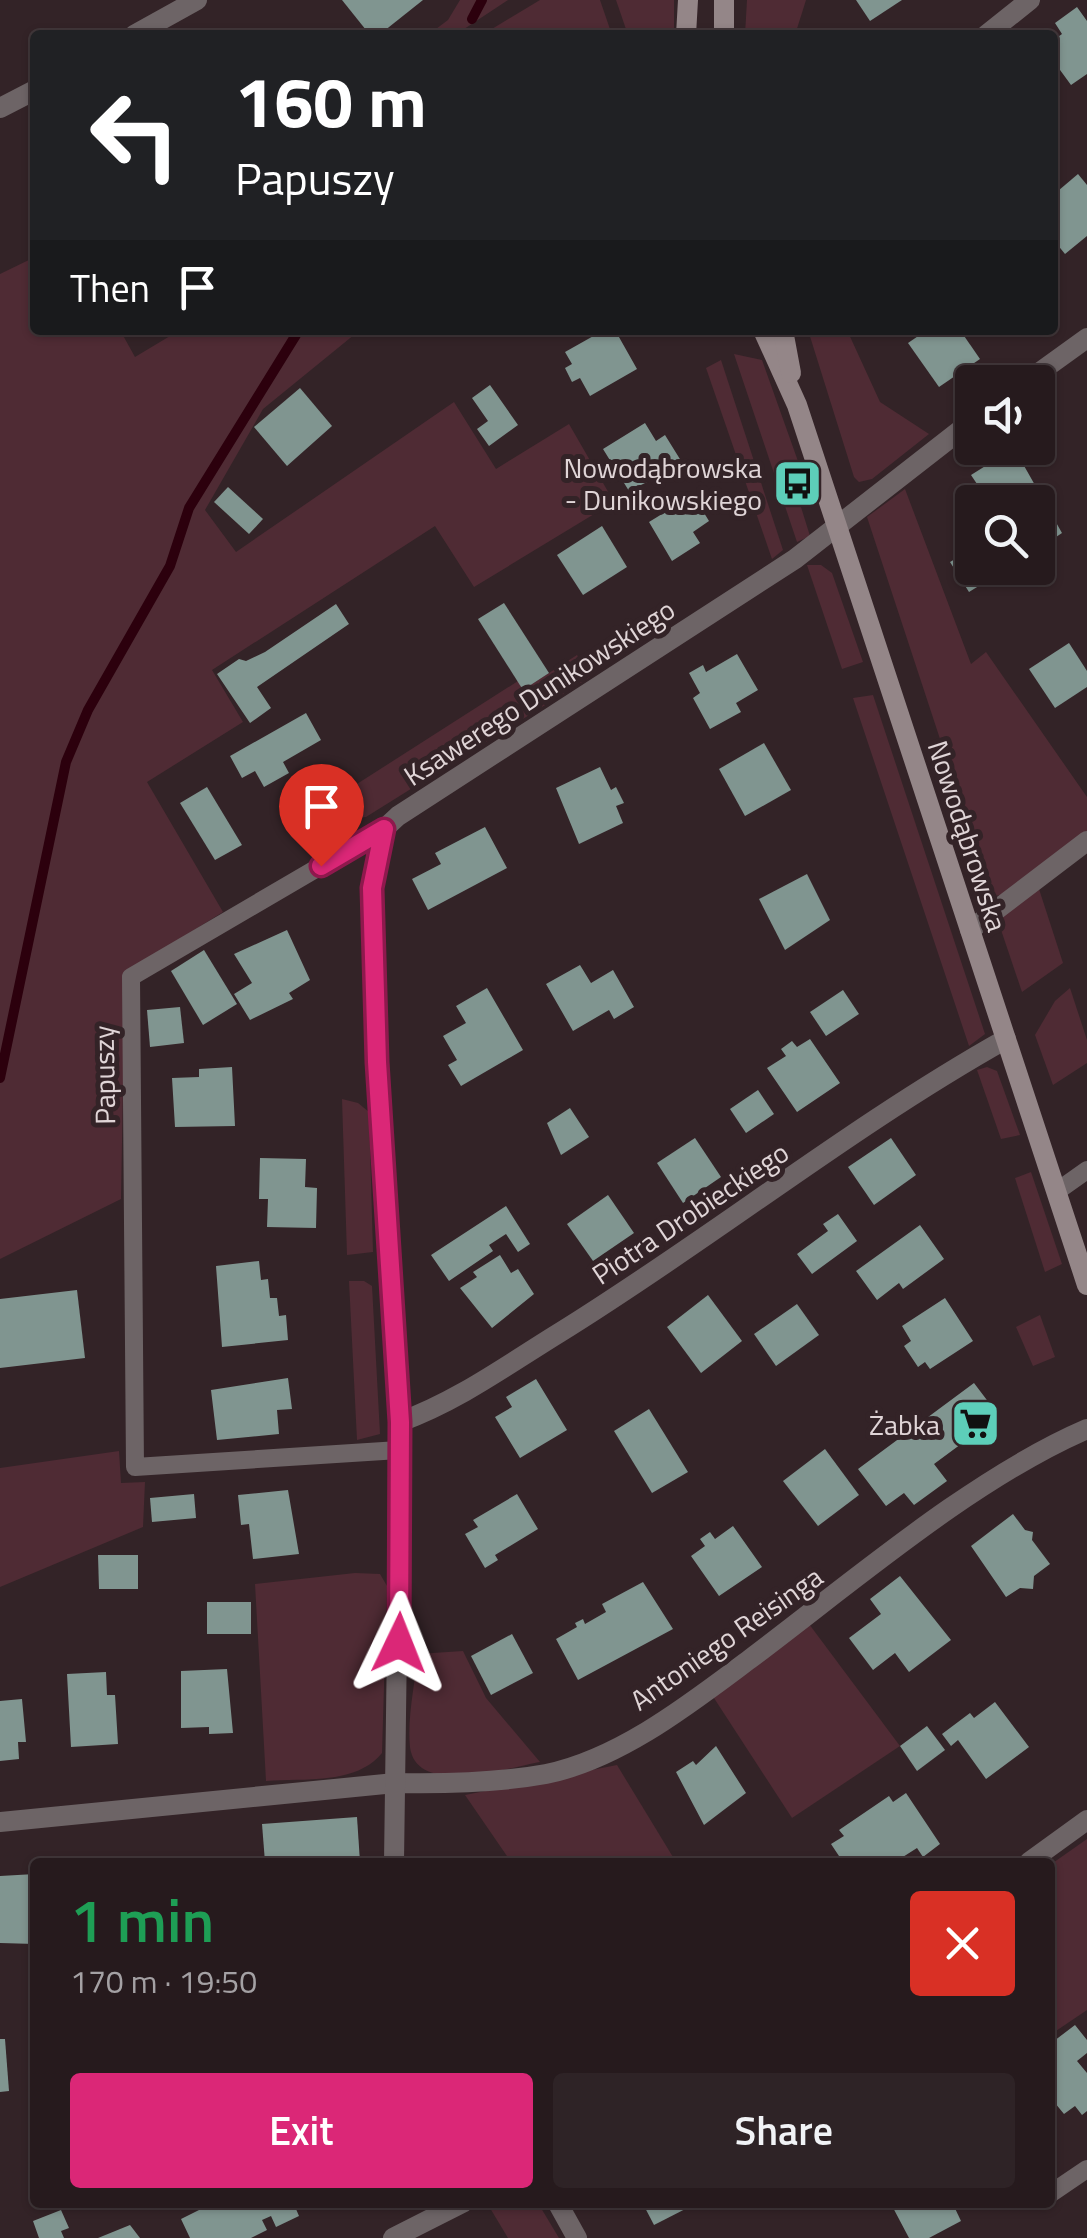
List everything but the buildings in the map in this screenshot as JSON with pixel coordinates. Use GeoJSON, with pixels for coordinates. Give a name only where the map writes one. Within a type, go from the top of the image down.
{"type":"FeatureCollection","features":[{"type":"Feature","properties":{"kind":"street"},"geometry":{"type":"LineString","coordinates":[[143,30],[197,0]]}},
{"type":"Feature","properties":{"kind":"street"},"geometry":{"type":"LineString","coordinates":[[686,30],[688,0]]}},
{"type":"Feature","properties":{"kind":"street"},"geometry":{"type":"LineString","coordinates":[[724,0],[724,30]]}},
{"type":"Feature","properties":{"kind":"street"},"geometry":{"type":"LineString","coordinates":[[992,30],[1030,0]]}},
{"type":"Feature","properties":{"kind":"street"},"geometry":{"type":"LineString","coordinates":[[0,108],[30,93]]}},
{"type":"Feature","properties":{"kind":"street","name":"Nowodąbrowska"},"geometry":{"type":"LineString","coordinates":[[766,335],[797,405],[1087,1285]]}},
{"type":"Feature","properties":{"kind":"street","name":"Nowodąbrowska"},"geometry":{"type":"LineString","coordinates":[[784,335],[797,405]]}},
{"type":"Feature","properties":{"kind":"street"},"geometry":{"type":"LineString","coordinates":[[1050,365],[1087,338]]}},
{"type":"Feature","properties":{"kind":"street","name":"Ksawerego Dunikowskiego"},"geometry":{"type":"LineString","coordinates":[[384,829],[398,816],[704,620],[837,526],[955,434]]}},
{"type":"Feature","properties":{"kind":"street"},"geometry":{"type":"LineString","coordinates":[[384,829],[372,888],[377,1062],[400,1422],[401,1572],[394,1858]]}},
{"type":"Feature","properties":{"kind":"street"},"geometry":{"type":"LineString","coordinates":[[970,930],[1087,840]]}},
{"type":"Feature","properties":{"kind":"street","name":"Piotra Drobieckiego"},"geometry":{"type":"LineString","coordinates":[[400,1422],[438,1408],[626,1292],[834,1149],[1006,1039]]}},
{"type":"Feature","properties":{"kind":"street","name":"Antoniego Reisinga"},"geometry":{"type":"LineString","coordinates":[[0,1822],[395,1783],[458,1784],[549,1773],[612,1749],[695,1700],[914,1535],[1054,1444],[1087,1429]]}},
{"type":"Feature","properties":{"kind":"street"},"geometry":{"type":"LineString","coordinates":[[1035,1858],[1087,1820]]}},
{"type":"Feature","properties":{"kind":"street"},"geometry":{"type":"LineString","coordinates":[[393,2238],[452,2208]]}},
{"type":"Feature","properties":{"kind":"street"},"geometry":{"type":"LineString","coordinates":[[560,2208],[577,2238]]}},
{"type":"Feature","properties":{"kind":"lane","name":"Papuszy"},"geometry":{"type":"LineString","coordinates":[[384,829],[131,977],[135,1466],[399,1450]]}},
{"type":"Feature","properties":{"kind":"lane"},"geometry":{"type":"LineString","coordinates":[[1056,1192],[1087,1170]]}},
{"type":"Feature","properties":{"kind":"lane"},"geometry":{"type":"LineString","coordinates":[[1055,2191],[1087,2170]]}},
{"type":"Feature","properties":{"kind":"shaded area"},"geometry":{"type":"Polygon","coordinates":[[[460,0],[508,0],[463,30],[435,30],[448,20],[460,0]]]}},
{"type":"Feature","properties":{"kind":"shaded area"},"geometry":{"type":"Polygon","coordinates":[[[540,0],[600,0],[610,30],[490,30],[540,0]]]}},
{"type":"Feature","properties":{"kind":"shaded area"},"geometry":{"type":"Polygon","coordinates":[[[616,0],[674,0],[674,30],[626,30],[616,0]]]}},
{"type":"Feature","properties":{"kind":"shaded area"},"geometry":{"type":"Polygon","coordinates":[[[747,0],[806,0],[797,30],[745,30],[747,0]]]}},
{"type":"Feature","properties":{"kind":"shaded area"},"geometry":{"type":"Polygon","coordinates":[[[30,259],[30,335],[123,335],[135,357],[172,335],[354,335],[263,409],[205,510],[236,552],[454,402],[496,469],[569,424],[614,502],[474,587],[435,526],[212,670],[243,722],[147,782],[223,912],[125,973],[121,1199],[0,1259],[0,274],[30,259]]]}},
{"type":"Feature","properties":{"kind":"shaded area"},"geometry":{"type":"Polygon","coordinates":[[[810,335],[849,335],[880,402],[929,434],[872,479],[859,482],[854,477],[810,335]]]}},
{"type":"Feature","properties":{"kind":"shaded area"},"geometry":{"type":"Polygon","coordinates":[[[734,354],[762,360],[799,464],[791,475],[810,536],[797,542],[734,354]]]}},
{"type":"Feature","properties":{"kind":"shaded area"},"geometry":{"type":"Polygon","coordinates":[[[721,360],[783,550],[772,559],[706,368],[721,360]]]}},
{"type":"Feature","properties":{"kind":"shaded area"},"geometry":{"type":"Polygon","coordinates":[[[905,489],[971,664],[986,652],[1087,797],[1087,832],[1011,892],[992,897],[867,517],[905,489]]]}},
{"type":"Feature","properties":{"kind":"shaded area"},"geometry":{"type":"Polygon","coordinates":[[[807,565],[821,565],[832,573],[863,662],[842,669],[807,565]]]}},
{"type":"Feature","properties":{"kind":"shaded area"},"geometry":{"type":"Polygon","coordinates":[[[577,655],[590,677],[366,817],[336,820],[335,798],[518,681],[524,689],[577,655]]]}},
{"type":"Feature","properties":{"kind":"shaded area"},"geometry":{"type":"Polygon","coordinates":[[[873,695],[985,1034],[969,1046],[853,698],[873,695]]]}},
{"type":"Feature","properties":{"kind":"shaded area"},"geometry":{"type":"Polygon","coordinates":[[[1039,889],[1063,963],[1022,992],[997,918],[1039,889]]]}},
{"type":"Feature","properties":{"kind":"shaded area"},"geometry":{"type":"Polygon","coordinates":[[[1070,988],[1087,1040],[1087,1063],[1053,1085],[1035,1035],[1055,1001],[1070,988]]]}},
{"type":"Feature","properties":{"kind":"shaded area"},"geometry":{"type":"Polygon","coordinates":[[[987,1067],[997,1071],[1020,1135],[1001,1139],[977,1070],[987,1067]]]}},
{"type":"Feature","properties":{"kind":"shaded area"},"geometry":{"type":"Polygon","coordinates":[[[342,1099],[358,1103],[369,1112],[373,1252],[347,1255],[342,1099]]]}},
{"type":"Feature","properties":{"kind":"shaded area"},"geometry":{"type":"Polygon","coordinates":[[[1031,1172],[1062,1264],[1045,1272],[1015,1178],[1031,1172]]]}},
{"type":"Feature","properties":{"kind":"shaded area"},"geometry":{"type":"Polygon","coordinates":[[[349,1281],[364,1281],[372,1286],[380,1434],[357,1440],[349,1281]]]}},
{"type":"Feature","properties":{"kind":"shaded area"},"geometry":{"type":"Polygon","coordinates":[[[1040,1315],[1055,1357],[1033,1366],[1016,1327],[1040,1315]]]}},
{"type":"Feature","properties":{"kind":"shaded area"},"geometry":{"type":"Polygon","coordinates":[[[119,1451],[121,1483],[145,1482],[143,1527],[0,1587],[0,1468],[119,1451]]]}},
{"type":"Feature","properties":{"kind":"shaded area"},"geometry":{"type":"Polygon","coordinates":[[[380,1574],[387,1586],[382,1753],[371,1763],[344,1775],[266,1781],[255,1584],[380,1574]]]}},
{"type":"Feature","properties":{"kind":"shaded area"},"geometry":{"type":"Polygon","coordinates":[[[809,1624],[900,1746],[792,1818],[712,1695],[809,1624]]]}},
{"type":"Feature","properties":{"kind":"shaded area"},"geometry":{"type":"Polygon","coordinates":[[[463,1651],[486,1698],[540,1762],[465,1776],[428,1771],[416,1762],[410,1747],[410,1724],[418,1654],[463,1651]]]}},
{"type":"Feature","properties":{"kind":"shaded area"},"geometry":{"type":"Polygon","coordinates":[[[617,1765],[674,1858],[508,1858],[465,1795],[617,1765]]]}},
{"type":"Feature","properties":{"kind":"shaded area"},"geometry":{"type":"Polygon","coordinates":[[[1087,1839],[1087,2010],[1055,2032],[1055,1861],[1087,1839]]]}},
{"type":"Feature","properties":{"kind":"shaded area"},"geometry":{"type":"Polygon","coordinates":[[[490,2208],[541,2208],[559,2238],[508,2238],[490,2208]]]}},
{"type":"Feature","properties":{"kind":"waterway"},"geometry":{"type":"LineString","coordinates":[[472,19],[482,0]]}},
{"type":"Feature","properties":{"kind":"waterway"},"geometry":{"type":"LineString","coordinates":[[0,1078],[66,762],[88,710],[170,566],[189,508],[296,335]]}},
{"type":"Feature","properties":{"kind":"place","name":"Nowodąbrowska - Dunikowskiego"},"geometry":{"type":"Point","coordinates":[797,483]}},
{"type":"Feature","properties":{"kind":"place","name":"Żabka"},"geometry":{"type":"Point","coordinates":[975,1424]}},
{"type":"Feature","properties":{"kind":"route"},"geometry":{"type":"LineString","coordinates":[[321,866],[384,829],[372,888],[377,1062],[400,1422],[399,1643]]}}]}
